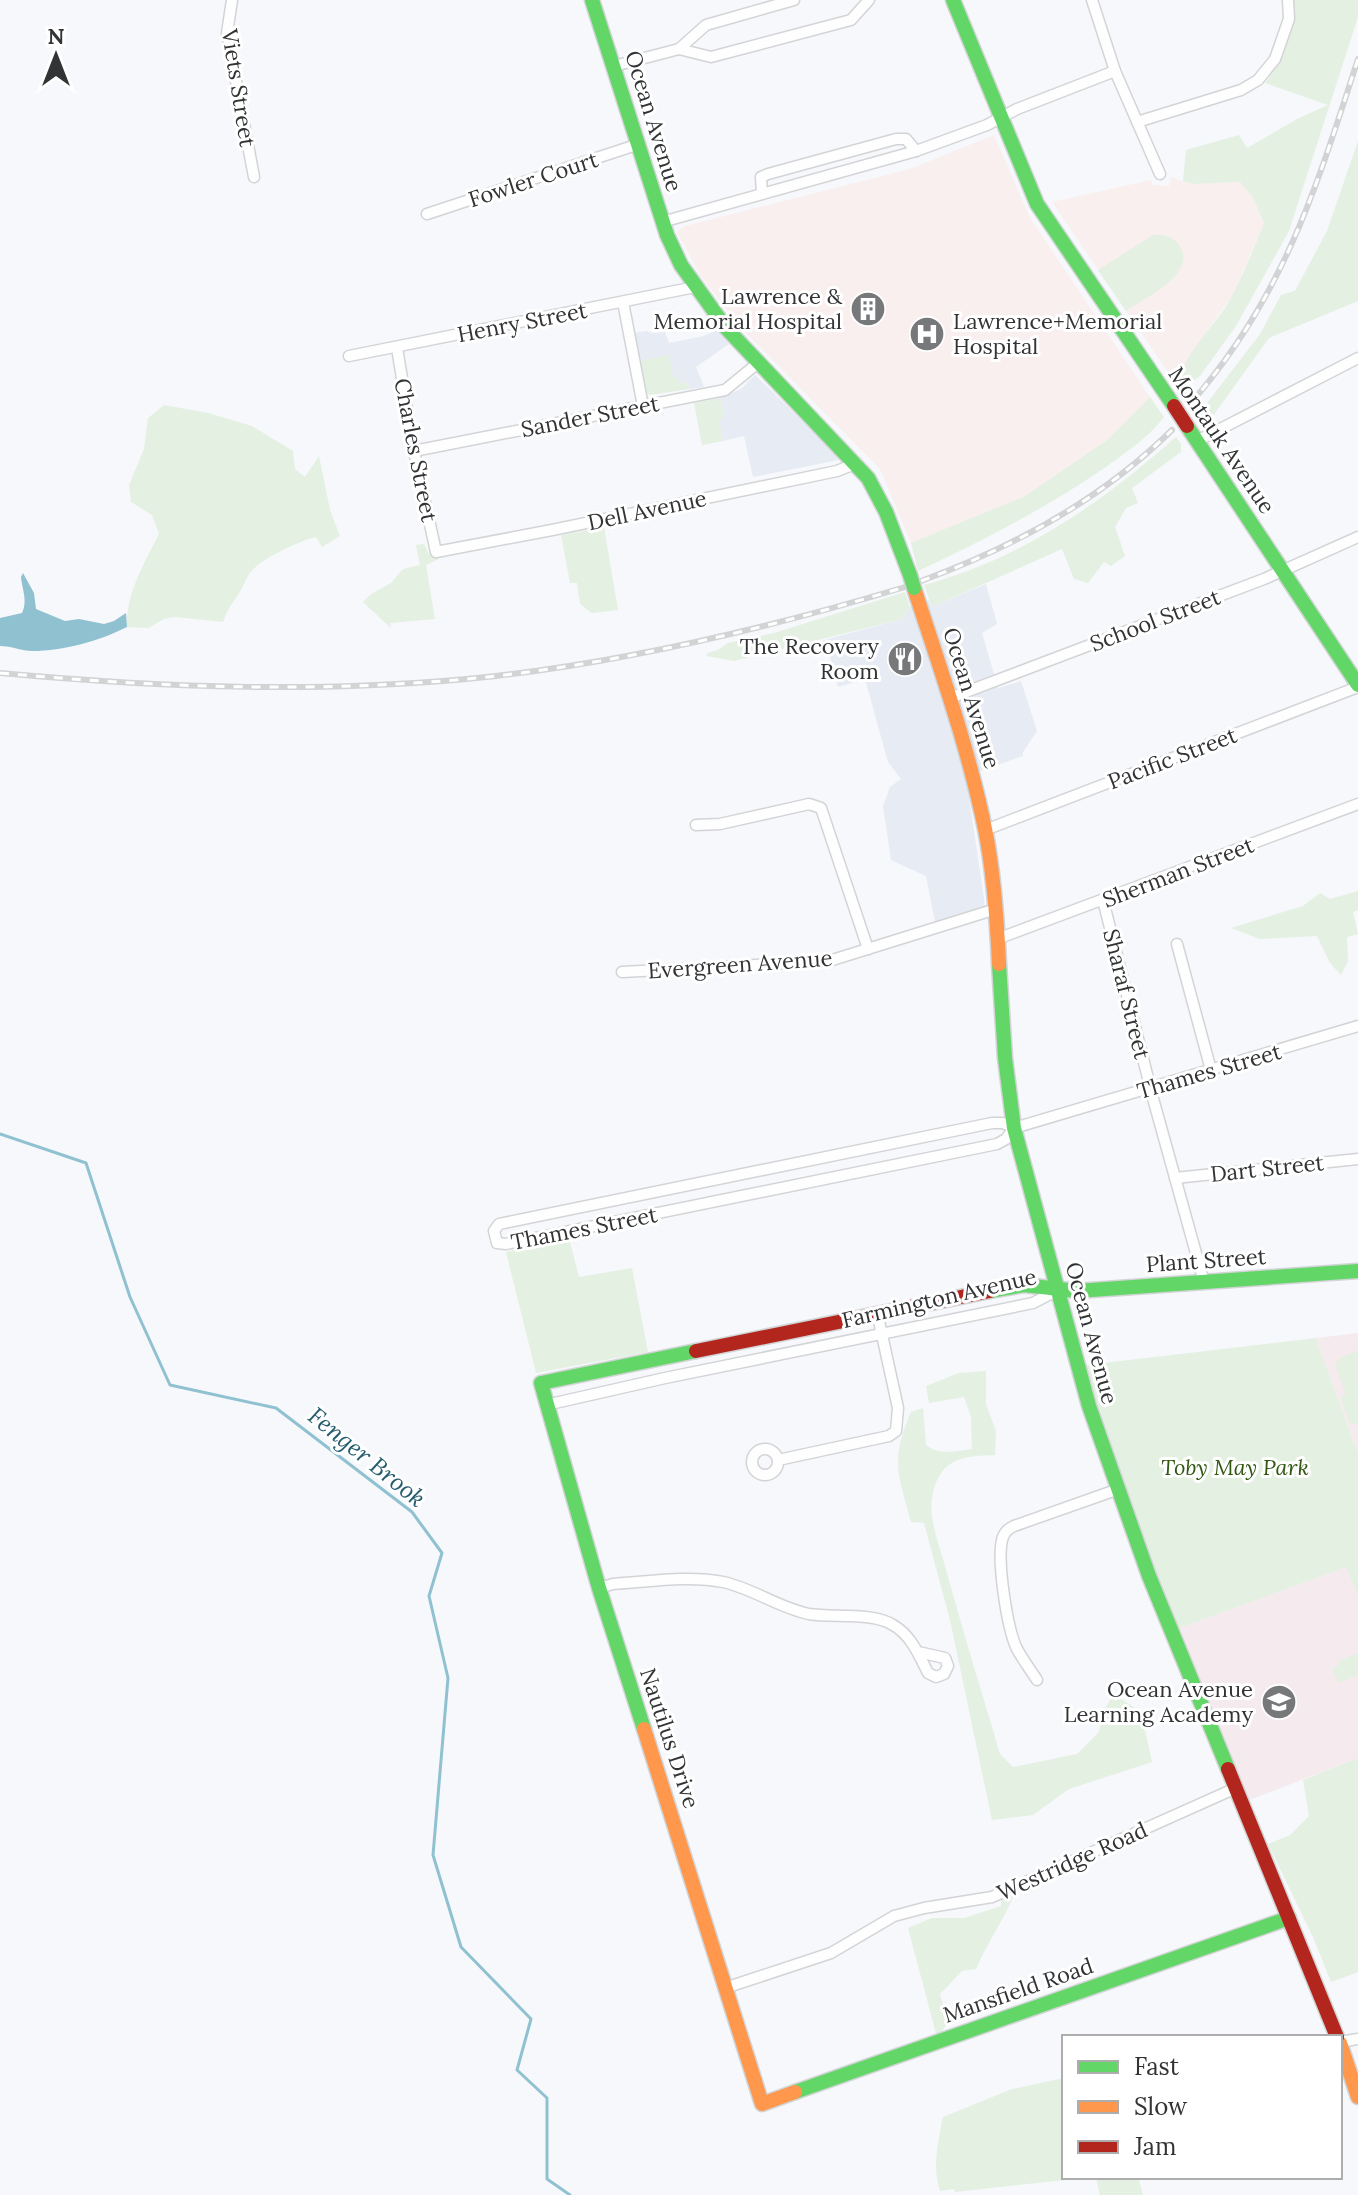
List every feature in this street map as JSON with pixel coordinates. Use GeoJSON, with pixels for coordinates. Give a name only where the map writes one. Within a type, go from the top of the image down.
{"type":"FeatureCollection","features":[{"type":"Feature","properties":{"kind":"street","name":"Viets Street"},"geometry":{"type":"LineString","coordinates":[[232,0],[227,33],[254,177]]}},
{"type":"Feature","properties":{"kind":"street","name":"Ocean Avenue"},"geometry":{"type":"LineString","coordinates":[[592,0],[672,248],[695,287],[726,328],[857,463],[877,493],[912,582],[950,698],[985,830],[996,909],[1007,1081],[1014,1128],[1092,1418],[1116,1490],[1337,2035]]}},
{"type":"Feature","properties":{"kind":"street"},"geometry":{"type":"LineString","coordinates":[[614,66],[679,49],[706,25],[794,0]]}},
{"type":"Feature","properties":{"kind":"street"},"geometry":{"type":"LineString","coordinates":[[679,49],[711,57],[851,20],[869,0]]}},
{"type":"Feature","properties":{"kind":"street","name":"Montauk Avenue"},"geometry":{"type":"LineString","coordinates":[[953,0],[1037,204],[1358,686]]}},
{"type":"Feature","properties":{"kind":"street"},"geometry":{"type":"LineString","coordinates":[[1092,0],[1115,71],[1160,174]]}},
{"type":"Feature","properties":{"kind":"street"},"geometry":{"type":"LineString","coordinates":[[1137,122],[1241,90],[1258,80],[1275,59],[1289,19],[1288,0]]}},
{"type":"Feature","properties":{"kind":"street"},"geometry":{"type":"LineString","coordinates":[[662,222],[916,151],[1115,71]]}},
{"type":"Feature","properties":{"kind":"street"},"geometry":{"type":"LineString","coordinates":[[762,194],[761,177],[768,174],[896,139],[906,139],[916,151]]}},
{"type":"Feature","properties":{"kind":"street","name":"Fowler Court"},"geometry":{"type":"LineString","coordinates":[[427,214],[639,144]]}},
{"type":"Feature","properties":{"kind":"street","name":"Henry Street"},"geometry":{"type":"LineString","coordinates":[[349,356],[695,287]]}},
{"type":"Feature","properties":{"kind":"street"},"geometry":{"type":"LineString","coordinates":[[623,302],[643,406]]}},
{"type":"Feature","properties":{"kind":"street","name":"Charles Street"},"geometry":{"type":"LineString","coordinates":[[397,348],[414,451],[436,552]]}},
{"type":"Feature","properties":{"kind":"street"},"geometry":{"type":"LineString","coordinates":[[1197,441],[1358,358]]}},
{"type":"Feature","properties":{"kind":"street","name":"Sander Street"},"geometry":{"type":"LineString","coordinates":[[414,451],[725,390],[758,363]]}},
{"type":"Feature","properties":{"kind":"street","name":"Dell Avenue"},"geometry":{"type":"LineString","coordinates":[[436,552],[822,474],[857,463]]}},
{"type":"Feature","properties":{"kind":"street","name":"School Street"},"geometry":{"type":"LineString","coordinates":[[950,698],[1283,571],[1358,537]]}},
{"type":"Feature","properties":{"kind":"street","name":"Pacific Street"},"geometry":{"type":"LineString","coordinates":[[985,830],[1358,686]]}},
{"type":"Feature","properties":{"kind":"street"},"geometry":{"type":"LineString","coordinates":[[696,825],[720,824],[809,804],[817,806],[825,816],[868,949]]}},
{"type":"Feature","properties":{"kind":"street","name":"Sherman Street"},"geometry":{"type":"LineString","coordinates":[[997,939],[1358,804]]}},
{"type":"Feature","properties":{"kind":"street","name":"Sharaf Street"},"geometry":{"type":"LineString","coordinates":[[1103,900],[1204,1282]]}},
{"type":"Feature","properties":{"kind":"street","name":"Evergreen Avenue"},"geometry":{"type":"LineString","coordinates":[[622,972],[829,961],[996,909]]}},
{"type":"Feature","properties":{"kind":"street"},"geometry":{"type":"LineString","coordinates":[[1177,944],[1211,1070]]}},
{"type":"Feature","properties":{"kind":"street","name":"Thames Street"},"geometry":{"type":"LineString","coordinates":[[1014,1128],[1003,1123],[992,1123],[499,1224],[494,1231],[495,1239],[497,1243],[506,1244],[997,1144],[1006,1139],[1014,1128],[1358,1026]]}},
{"type":"Feature","properties":{"kind":"street"},"geometry":{"type":"LineString","coordinates":[[869,1148],[873,1170]]}},
{"type":"Feature","properties":{"kind":"street","name":"Dart Street"},"geometry":{"type":"LineString","coordinates":[[1175,1178],[1358,1159]]}},
{"type":"Feature","properties":{"kind":"street","name":"Thames Street"},"geometry":{"type":"LineString","coordinates":[[671,1190],[676,1210]]}},
{"type":"Feature","properties":{"kind":"street","name":"Plant Street"},"geometry":{"type":"LineString","coordinates":[[1058,1290],[1358,1271]]}},
{"type":"Feature","properties":{"kind":"street","name":"Farmington Avenue"},"geometry":{"type":"LineString","coordinates":[[541,1383],[1015,1286],[1039,1284],[1058,1290]]}},
{"type":"Feature","properties":{"kind":"street","name":"Farmington Avenue"},"geometry":{"type":"LineString","coordinates":[[546,1405],[1033,1303],[1058,1290]]}},
{"type":"Feature","properties":{"kind":"street"},"geometry":{"type":"LineString","coordinates":[[778,1460],[889,1436],[896,1431],[898,1408],[877,1312]]}},
{"type":"Feature","properties":{"kind":"street","name":"Nautilus Drive"},"geometry":{"type":"LineString","coordinates":[[541,1383],[599,1588],[762,2104]]}},
{"type":"Feature","properties":{"kind":"street"},"geometry":{"type":"LineString","coordinates":[[1037,1680],[1015,1645],[1008,1618],[1003,1584],[1004,1535],[1014,1526],[1116,1490]]}},
{"type":"Feature","properties":{"kind":"street"},"geometry":{"type":"LineString","coordinates":[[599,1588],[613,1584],[691,1580],[726,1583],[803,1613],[878,1619],[890,1623],[904,1633],[918,1652]]}},
{"type":"Feature","properties":{"kind":"street","name":"Westridge Road"},"geometry":{"type":"LineString","coordinates":[[725,1988],[831,1953],[894,1916],[992,1897],[1236,1788]]}},
{"type":"Feature","properties":{"kind":"street","name":"Mansfield Road"},"geometry":{"type":"LineString","coordinates":[[762,2104],[1289,1918]]}},
{"type":"Feature","properties":{"kind":"street","name":"Ocean Avenue"},"geometry":{"type":"LineString","coordinates":[[1342,2050],[1358,2097]]}},
{"type":"Feature","properties":{"kind":"shaded area","name":"Lawrence+Memorial Hospital"},"geometry":{"type":"Polygon","coordinates":[[[994,135],[1030,218],[1150,397],[1106,441],[1025,496],[911,543],[880,469],[738,325],[700,275],[677,232],[685,226],[910,169],[994,135]]]}},
{"type":"Feature","properties":{"kind":"shaded area","name":"Lawrence+Memorial Hospital"},"geometry":{"type":"Polygon","coordinates":[[[1171,177],[1192,184],[1240,182],[1253,198],[1264,223],[1232,296],[1200,340],[1183,371],[1179,388],[1052,202],[1151,180],[1153,185],[1169,186],[1171,177]]]}},
{"type":"Feature","properties":{"kind":"shaded area"},"geometry":{"type":"Polygon","coordinates":[[[717,330],[729,344],[696,367],[704,387],[689,389],[688,382],[680,384],[639,361],[633,333],[665,332],[669,343],[717,330]]]}},
{"type":"Feature","properties":{"kind":"shaded area"},"geometry":{"type":"Polygon","coordinates":[[[755,375],[839,460],[753,477],[744,436],[723,441],[719,420],[724,418],[720,398],[741,389],[755,375]]]}},
{"type":"Feature","properties":{"kind":"shaded area"},"geometry":{"type":"Polygon","coordinates":[[[986,584],[997,624],[982,633],[998,688],[1021,681],[1037,731],[1023,756],[966,776],[985,906],[935,922],[926,876],[891,860],[883,806],[890,787],[901,779],[888,762],[865,679],[838,687],[828,650],[819,645],[824,640],[902,619],[910,607],[929,600],[932,607],[986,584]]]}},
{"type":"Feature","properties":{"kind":"shaded area"},"geometry":{"type":"Polygon","coordinates":[[[1358,1333],[1358,1454],[1316,1338],[1358,1333]]]}},
{"type":"Feature","properties":{"kind":"shaded area","name":"Ocean Avenue Learning Academy"},"geometry":{"type":"Polygon","coordinates":[[[1346,1567],[1358,1597],[1358,1758],[1242,1803],[1172,1631],[1346,1567]]]}},
{"type":"Feature","properties":{"kind":"green space"},"geometry":{"type":"Polygon","coordinates":[[[1294,0],[1358,0],[1358,17],[1289,231],[1236,326],[1200,376],[1181,389],[1180,378],[1189,356],[1228,303],[1264,223],[1253,198],[1240,182],[1192,184],[1183,181],[1186,150],[1239,135],[1247,148],[1328,105],[1265,83],[1287,44],[1293,22],[1294,0]]]}},
{"type":"Feature","properties":{"kind":"green space"},"geometry":{"type":"Polygon","coordinates":[[[1358,141],[1358,301],[1269,338],[1210,420],[1198,415],[1260,334],[1281,295],[1295,291],[1327,231],[1358,141]]]}},
{"type":"Feature","properties":{"kind":"green space"},"geometry":{"type":"Polygon","coordinates":[[[1153,235],[1169,237],[1179,244],[1183,258],[1181,267],[1166,285],[1126,311],[1098,270],[1153,235]]]}},
{"type":"Feature","properties":{"kind":"green space"},"geometry":{"type":"Polygon","coordinates":[[[669,355],[673,377],[678,377],[680,384],[688,382],[689,389],[650,395],[646,392],[639,361],[669,355]]]}},
{"type":"Feature","properties":{"kind":"green space"},"geometry":{"type":"Polygon","coordinates":[[[1150,397],[1164,417],[1103,469],[1035,511],[918,571],[911,543],[1025,496],[1107,440],[1150,397]]]}},
{"type":"Feature","properties":{"kind":"green space"},"geometry":{"type":"Polygon","coordinates":[[[720,398],[724,418],[719,420],[723,441],[702,445],[694,403],[720,398]]]}},
{"type":"Feature","properties":{"kind":"green space"},"geometry":{"type":"Polygon","coordinates":[[[164,405],[208,413],[252,426],[293,451],[295,469],[305,477],[319,456],[330,510],[340,536],[322,547],[316,537],[309,539],[262,562],[248,575],[223,622],[175,617],[148,628],[127,627],[133,591],[159,534],[152,515],[131,502],[129,485],[144,449],[148,418],[164,405]]]}},
{"type":"Feature","properties":{"kind":"green space"},"geometry":{"type":"Polygon","coordinates":[[[1176,437],[1181,444],[1181,452],[1132,488],[1138,503],[1126,508],[1115,527],[1125,556],[1111,566],[1104,562],[1088,583],[1074,579],[1062,549],[932,607],[924,585],[994,560],[1059,526],[1118,485],[1176,437]]]}},
{"type":"Feature","properties":{"kind":"green space"},"geometry":{"type":"Polygon","coordinates":[[[604,527],[618,610],[592,613],[580,604],[577,583],[570,583],[561,535],[604,527]]]}},
{"type":"Feature","properties":{"kind":"green space"},"geometry":{"type":"Polygon","coordinates":[[[424,544],[429,554],[439,559],[426,565],[435,619],[390,623],[391,628],[363,602],[391,583],[403,569],[420,565],[416,545],[424,544]]]}},
{"type":"Feature","properties":{"kind":"green space"},"geometry":{"type":"Polygon","coordinates":[[[905,592],[910,607],[902,619],[734,661],[707,656],[707,653],[728,643],[774,633],[905,592]]]}},
{"type":"Feature","properties":{"kind":"green space"},"geometry":{"type":"Polygon","coordinates":[[[1358,891],[1358,910],[1353,912],[1358,934],[1347,937],[1348,961],[1341,975],[1330,963],[1317,936],[1260,939],[1231,928],[1303,906],[1320,893],[1330,899],[1358,891]]]}},
{"type":"Feature","properties":{"kind":"green space"},"geometry":{"type":"Polygon","coordinates":[[[569,1238],[579,1277],[632,1268],[648,1352],[536,1373],[506,1252],[569,1238]]]}},
{"type":"Feature","properties":{"kind":"green space","name":"Toby May Park"},"geometry":{"type":"Polygon","coordinates":[[[1316,1338],[1358,1454],[1358,1597],[1346,1567],[1172,1631],[1078,1366],[1316,1338]]]}},
{"type":"Feature","properties":{"kind":"green space"},"geometry":{"type":"Polygon","coordinates":[[[1358,1351],[1358,1423],[1350,1424],[1340,1397],[1346,1394],[1335,1366],[1339,1358],[1358,1351]]]}},
{"type":"Feature","properties":{"kind":"green space"},"geometry":{"type":"Polygon","coordinates":[[[986,1371],[986,1404],[996,1431],[995,1455],[974,1456],[949,1465],[937,1480],[932,1512],[1000,1754],[1013,1767],[1077,1754],[1099,1732],[1103,1712],[1114,1694],[1141,1712],[1152,1762],[1069,1789],[1033,1815],[992,1820],[950,1620],[924,1523],[911,1522],[898,1467],[900,1443],[911,1412],[923,1408],[926,1445],[942,1452],[972,1449],[971,1417],[964,1397],[929,1403],[926,1386],[959,1373],[986,1371]]]}},
{"type":"Feature","properties":{"kind":"green space"},"geometry":{"type":"Polygon","coordinates":[[[1358,1653],[1358,1675],[1338,1683],[1332,1668],[1339,1665],[1338,1661],[1358,1653]]]}},
{"type":"Feature","properties":{"kind":"green space"},"geometry":{"type":"Polygon","coordinates":[[[1358,1758],[1358,1972],[1331,1982],[1268,1844],[1290,1835],[1309,1816],[1303,1780],[1358,1758]]]}},
{"type":"Feature","properties":{"kind":"green space"},"geometry":{"type":"Polygon","coordinates":[[[1014,1895],[976,1969],[962,1971],[940,1994],[948,2023],[937,2037],[908,1928],[932,1918],[964,1918],[1001,1906],[1001,1898],[1014,1895]]]}},
{"type":"Feature","properties":{"kind":"green space"},"geometry":{"type":"Polygon","coordinates":[[[1062,2078],[1062,2179],[1074,2179],[940,2191],[936,2163],[943,2117],[1012,2089],[1062,2078]]]}},
{"type":"Feature","properties":{"kind":"green space"},"geometry":{"type":"Polygon","coordinates":[[[1096,2179],[1139,2179],[1143,2195],[1100,2195],[1096,2179]]]}},
{"type":"Feature","properties":{"kind":"water"},"geometry":{"type":"Polygon","coordinates":[[[23,573],[34,593],[36,609],[65,621],[79,619],[104,624],[126,613],[127,627],[93,641],[44,651],[0,646],[0,618],[22,613],[24,608],[23,573]]]}},
{"type":"Feature","properties":{"kind":"waterway","name":"Fenger Brook"},"geometry":{"type":"LineString","coordinates":[[0,1134],[86,1163],[130,1297],[170,1385],[276,1408],[412,1512],[442,1553],[429,1596],[448,1678],[433,1855],[461,1947],[531,2019],[517,2070],[547,2098],[547,2179],[570,2195]]}},
{"type":"Feature","properties":{"kind":"railway"},"geometry":{"type":"LineString","coordinates":[[1190,404],[1250,324],[1273,283],[1311,197],[1358,59]]}},
{"type":"Feature","properties":{"kind":"railway"},"geometry":{"type":"LineString","coordinates":[[921,581],[989,553],[1055,519],[1116,478],[1172,430]]}},
{"type":"Feature","properties":{"kind":"railway"},"geometry":{"type":"LineString","coordinates":[[0,673],[248,687],[434,682],[548,669],[651,651],[805,616],[905,587]]}},
{"type":"Feature","properties":{"kind":"traffic: fast"},"geometry":{"type":"LineString","coordinates":[[592,0],[667,235],[681,265],[726,328],[868,478],[886,512],[910,575]]}},
{"type":"Feature","properties":{"kind":"traffic: fast"},"geometry":{"type":"LineString","coordinates":[[953,0],[1037,204],[1174,406]]}},
{"type":"Feature","properties":{"kind":"traffic: fast"},"geometry":{"type":"LineString","coordinates":[[1187,426],[1358,685]]}},
{"type":"Feature","properties":{"kind":"traffic: fast"},"geometry":{"type":"LineString","coordinates":[[910,575],[914,588]]}},
{"type":"Feature","properties":{"kind":"traffic: fast"},"geometry":{"type":"LineString","coordinates":[[999,964],[1005,1058],[1014,1128],[1089,1406],[1149,1576],[1228,1769]]}},
{"type":"Feature","properties":{"kind":"traffic: fast"},"geometry":{"type":"LineString","coordinates":[[990,1291],[1024,1285],[1077,1291],[1358,1271]]}},
{"type":"Feature","properties":{"kind":"traffic: fast"},"geometry":{"type":"LineString","coordinates":[[644,1729],[599,1588],[541,1383],[696,1351]]}},
{"type":"Feature","properties":{"kind":"traffic: fast"},"geometry":{"type":"LineString","coordinates":[[795,2092],[1289,1918]]}},
{"type":"Feature","properties":{"kind":"traffic: slow"},"geometry":{"type":"LineString","coordinates":[[914,588],[978,798],[993,879],[999,964]]}},
{"type":"Feature","properties":{"kind":"traffic: slow"},"geometry":{"type":"LineString","coordinates":[[644,1729],[762,2104],[795,2092]]}},
{"type":"Feature","properties":{"kind":"traffic: slow"},"geometry":{"type":"LineString","coordinates":[[1342,2049],[1358,2097]]}},
{"type":"Feature","properties":{"kind":"traffic: jam"},"geometry":{"type":"LineString","coordinates":[[1174,406],[1187,426]]}},
{"type":"Feature","properties":{"kind":"traffic: jam"},"geometry":{"type":"LineString","coordinates":[[696,1351],[990,1291]]}},
{"type":"Feature","properties":{"kind":"traffic: jam"},"geometry":{"type":"LineString","coordinates":[[1228,1769],[1336,2035]]}},
{"type":"Feature","properties":{"kind":"place","name":"Lawrence & Memorial Hospital"},"geometry":{"type":"Point","coordinates":[868,309]}},
{"type":"Feature","properties":{"kind":"place","name":"Lawrence+Memorial Hospital"},"geometry":{"type":"Point","coordinates":[927,334]}},
{"type":"Feature","properties":{"kind":"place","name":"The Recovery Room"},"geometry":{"type":"Point","coordinates":[905,659]}},
{"type":"Feature","properties":{"kind":"place","name":"Ocean Avenue Learning Academy"},"geometry":{"type":"Point","coordinates":[1279,1702]}}]}
